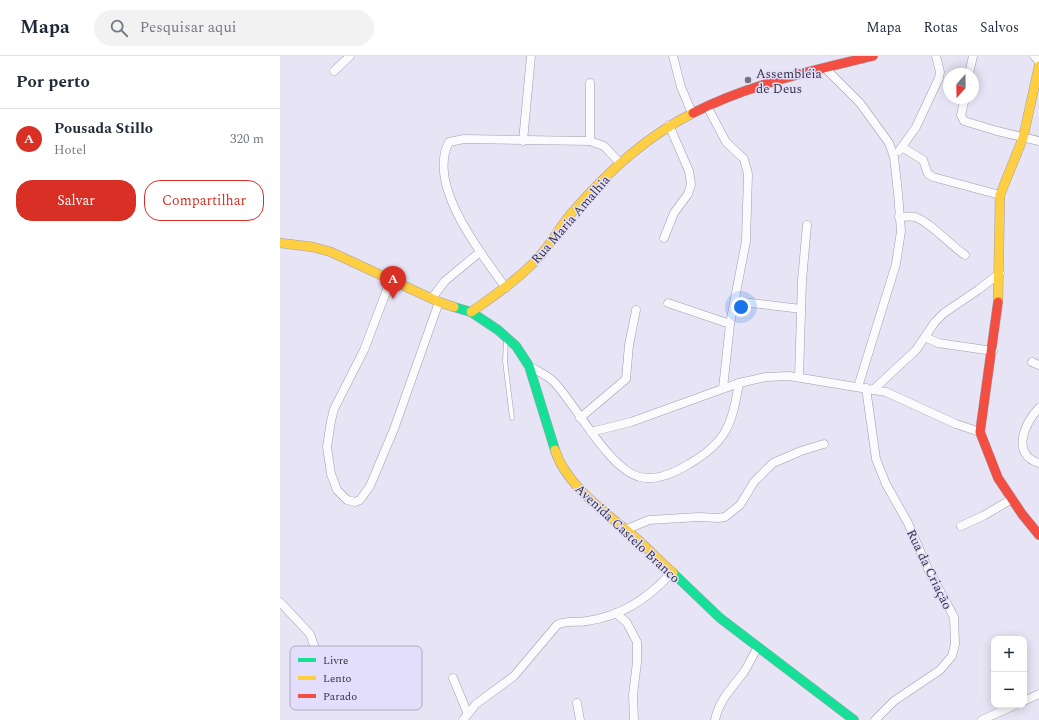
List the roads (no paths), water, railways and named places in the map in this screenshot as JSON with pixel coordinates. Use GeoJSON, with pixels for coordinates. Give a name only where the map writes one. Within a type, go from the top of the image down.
{"type":"FeatureCollection","features":[{"type":"Feature","properties":{"kind":"street"},"geometry":{"type":"LineString","coordinates":[[334,71],[350,56]]}},
{"type":"Feature","properties":{"kind":"street"},"geometry":{"type":"LineString","coordinates":[[523,141],[531,56]]}},
{"type":"Feature","properties":{"kind":"street"},"geometry":{"type":"LineString","coordinates":[[673,56],[681,86],[692,113]]}},
{"type":"Feature","properties":{"kind":"street","name":"Rua Maria Amalhia"},"geometry":{"type":"LineString","coordinates":[[471,312],[506,288],[539,256],[582,202],[620,163],[669,125],[728,95],[873,56]]}},
{"type":"Feature","properties":{"kind":"street"},"geometry":{"type":"LineString","coordinates":[[894,157],[916,127],[939,78],[940,72],[936,56]]}},
{"type":"Feature","properties":{"kind":"street"},"geometry":{"type":"LineString","coordinates":[[970,68],[973,56]]}},
{"type":"Feature","properties":{"kind":"street"},"geometry":{"type":"LineString","coordinates":[[1038,61],[1023,138],[1000,195],[1000,273],[998,313],[980,432],[998,478],[1039,535]]}},
{"type":"Feature","properties":{"kind":"street"},"geometry":{"type":"LineString","coordinates":[[825,68],[860,103],[888,143],[894,157],[900,231],[896,264],[866,388]]}},
{"type":"Feature","properties":{"kind":"street"},"geometry":{"type":"LineString","coordinates":[[590,83],[592,110],[590,141]]}},
{"type":"Feature","properties":{"kind":"street"},"geometry":{"type":"LineString","coordinates":[[964,104],[961,116],[964,121],[1023,138],[1039,141]]}},
{"type":"Feature","properties":{"kind":"street"},"geometry":{"type":"LineString","coordinates":[[706,106],[726,142],[744,159],[748,174],[746,241],[730,324],[723,388]]}},
{"type":"Feature","properties":{"kind":"street"},"geometry":{"type":"LineString","coordinates":[[664,238],[674,213],[688,194],[691,184],[689,171],[669,125]]}},
{"type":"Feature","properties":{"kind":"street"},"geometry":{"type":"LineString","coordinates":[[506,288],[461,223],[448,191],[445,173],[446,147],[450,141],[590,141],[604,146],[620,163]]}},
{"type":"Feature","properties":{"kind":"street"},"geometry":{"type":"LineString","coordinates":[[902,148],[923,160],[928,174],[933,177],[1000,195]]}},
{"type":"Feature","properties":{"kind":"street"},"geometry":{"type":"LineString","coordinates":[[899,217],[912,217],[923,221],[965,255]]}},
{"type":"Feature","properties":{"kind":"street"},"geometry":{"type":"LineString","coordinates":[[800,377],[801,309],[807,225]]}},
{"type":"Feature","properties":{"kind":"street","name":"Avenida Castelo Branco"},"geometry":{"type":"LineString","coordinates":[[280,243],[313,246],[331,252],[436,300],[471,312],[506,337],[516,346],[529,366],[535,390],[558,461],[584,494],[720,618],[854,720]]}},
{"type":"Feature","properties":{"kind":"street"},"geometry":{"type":"LineString","coordinates":[[391,279],[364,350],[334,409],[331,421],[327,448],[331,474],[337,490],[347,500],[355,502],[360,500],[370,486],[394,429],[436,300],[445,281],[480,252]]}},
{"type":"Feature","properties":{"kind":"street"},"geometry":{"type":"LineString","coordinates":[[866,388],[912,354],[935,322],[944,313],[1000,273]]}},
{"type":"Feature","properties":{"kind":"street"},"geometry":{"type":"LineString","coordinates":[[735,301],[801,309]]}},
{"type":"Feature","properties":{"kind":"street"},"geometry":{"type":"LineString","coordinates":[[668,303],[730,324]]}},
{"type":"Feature","properties":{"kind":"street"},"geometry":{"type":"LineString","coordinates":[[580,418],[626,379],[628,371],[629,345],[636,310]]}},
{"type":"Feature","properties":{"kind":"street"},"geometry":{"type":"LineString","coordinates":[[925,337],[938,343],[993,351]]}},
{"type":"Feature","properties":{"kind":"street"},"geometry":{"type":"LineString","coordinates":[[529,366],[551,379],[563,392],[591,432],[612,457],[627,471],[639,477],[650,478],[672,473],[713,449],[727,430],[734,410],[739,383]]}},
{"type":"Feature","properties":{"kind":"street"},"geometry":{"type":"LineString","coordinates":[[591,432],[631,422],[739,383],[778,376],[800,377],[866,388],[902,398],[956,424],[980,432]]}},
{"type":"Feature","properties":{"kind":"street","name":"Rua da Criação"},"geometry":{"type":"LineString","coordinates":[[866,388],[876,459],[886,484],[908,523],[928,569],[954,617],[956,635],[952,656],[946,664],[940,670],[894,701],[875,720]]}},
{"type":"Feature","properties":{"kind":"street"},"geometry":{"type":"LineString","coordinates":[[1039,408],[1026,425],[1022,443],[1025,455],[1030,460],[1039,463]]}},
{"type":"Feature","properties":{"kind":"street"},"geometry":{"type":"LineString","coordinates":[[625,530],[649,520],[699,517],[718,518],[725,516],[740,505],[754,482],[764,470],[773,463],[801,451],[824,444]]}},
{"type":"Feature","properties":{"kind":"street"},"geometry":{"type":"LineString","coordinates":[[961,526],[983,516],[1012,499]]}},
{"type":"Feature","properties":{"kind":"street"},"geometry":{"type":"LineString","coordinates":[[453,678],[465,716],[476,704],[514,676],[557,625],[566,622],[587,621],[616,613],[640,602],[656,590],[671,573]]}},
{"type":"Feature","properties":{"kind":"street"},"geometry":{"type":"LineString","coordinates":[[280,602],[310,634],[314,646]]}},
{"type":"Feature","properties":{"kind":"street"},"geometry":{"type":"LineString","coordinates":[[616,613],[627,623],[637,642],[637,662],[633,695],[634,720]]}},
{"type":"Feature","properties":{"kind":"street"},"geometry":{"type":"LineString","coordinates":[[715,720],[721,702],[743,672],[758,647]]}},
{"type":"Feature","properties":{"kind":"street"},"geometry":{"type":"LineString","coordinates":[[1027,700],[1039,694]]}},
{"type":"Feature","properties":{"kind":"street"},"geometry":{"type":"LineString","coordinates":[[576,703],[580,720]]}},
{"type":"Feature","properties":{"kind":"street"},"geometry":{"type":"LineString","coordinates":[[982,720],[1008,708]]}},
{"type":"Feature","properties":{"kind":"lane"},"geometry":{"type":"LineString","coordinates":[[506,337],[505,361],[512,418]]}},
{"type":"Feature","properties":{"kind":"place","name":"Assembléia de Deus"},"geometry":{"type":"Point","coordinates":[748,80]}},
{"type":"Feature","properties":{"kind":"place","name":"Pousada Stillo"},"geometry":{"type":"Point","coordinates":[393,299]}}]}
